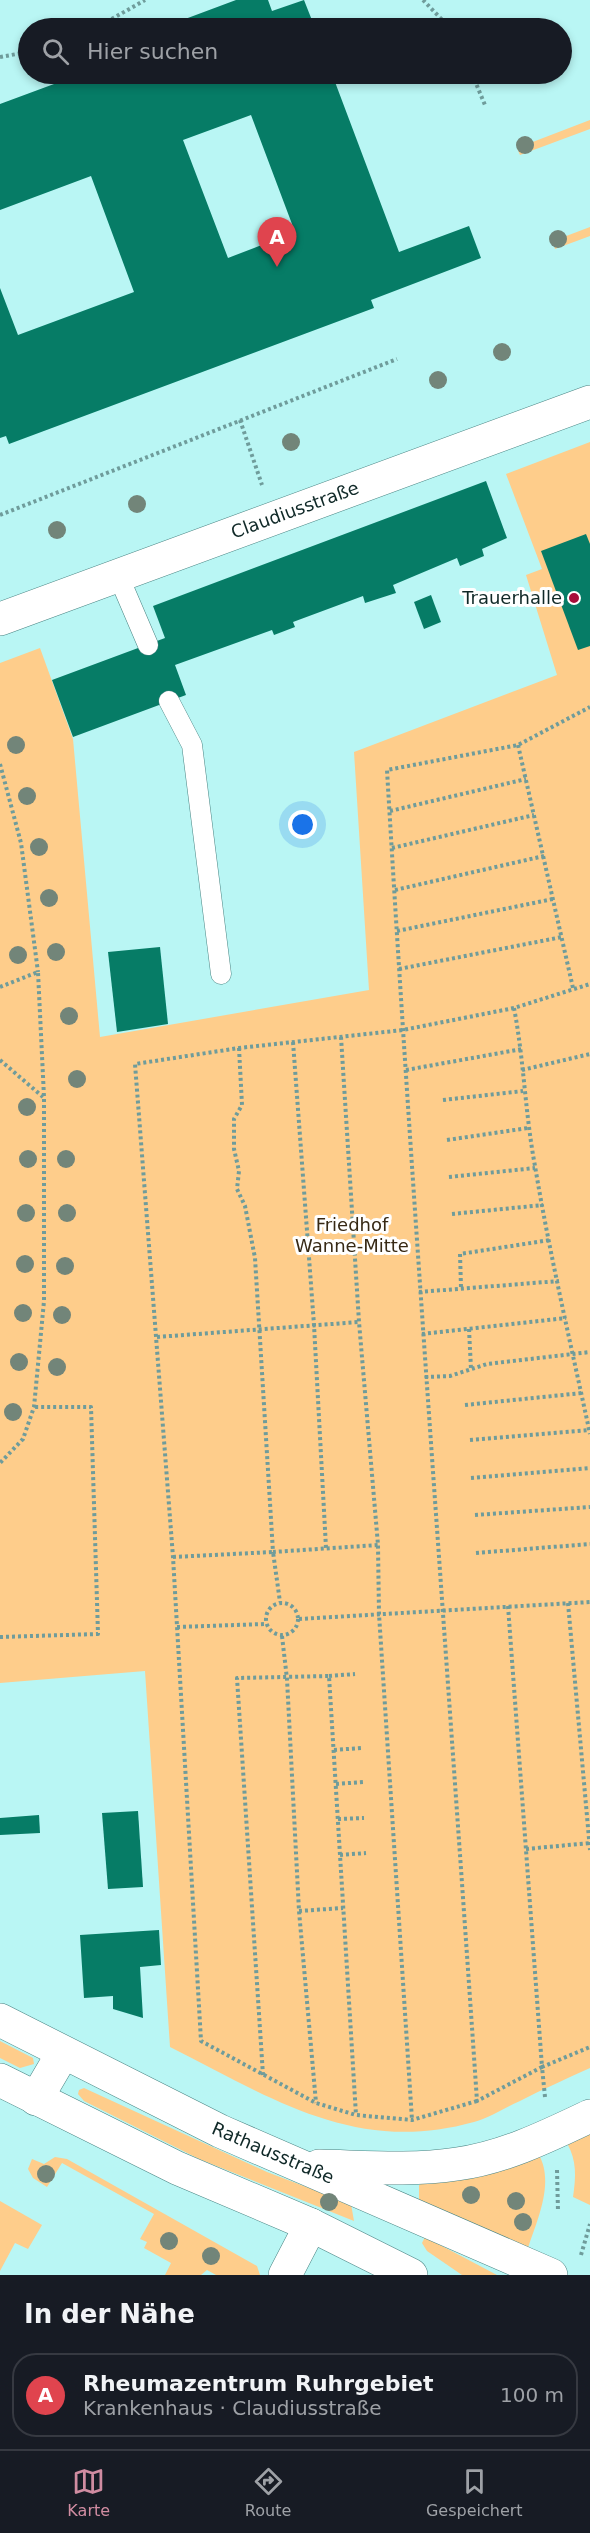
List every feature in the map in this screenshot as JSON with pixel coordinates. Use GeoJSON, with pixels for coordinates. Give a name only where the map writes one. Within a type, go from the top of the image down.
{"type":"FeatureCollection","features":[{"type":"Feature","properties":{"kind":"street","name":"Claudiusstraße"},"geometry":{"type":"LineString","coordinates":[[0,619],[590,402]]}},
{"type":"Feature","properties":{"kind":"street","name":"Rathausstraße"},"geometry":{"type":"LineString","coordinates":[[0,2020],[220,2131],[564,2270]]}},
{"type":"Feature","properties":{"kind":"street"},"geometry":{"type":"LineString","coordinates":[[36,2099],[63,2053]]}},
{"type":"Feature","properties":{"kind":"street"},"geometry":{"type":"LineString","coordinates":[[0,2080],[177,2168],[311,2225],[411,2275]]}},
{"type":"Feature","properties":{"kind":"street"},"geometry":{"type":"LineString","coordinates":[[305,2166],[402,2169],[458,2164],[510,2151],[590,2116]]}},
{"type":"Feature","properties":{"kind":"street"},"geometry":{"type":"LineString","coordinates":[[285,2275],[311,2225]]}},
{"type":"Feature","properties":{"kind":"lane"},"geometry":{"type":"LineString","coordinates":[[118,575],[148,645]]}},
{"type":"Feature","properties":{"kind":"lane"},"geometry":{"type":"LineString","coordinates":[[169,700],[192,745],[221,974]]}},
{"type":"Feature","properties":{"kind":"path"},"geometry":{"type":"LineString","coordinates":[[114,18],[145,0]]}},
{"type":"Feature","properties":{"kind":"path"},"geometry":{"type":"LineString","coordinates":[[423,0],[440,18]]}},
{"type":"Feature","properties":{"kind":"path"},"geometry":{"type":"LineString","coordinates":[[0,57],[18,53]]}},
{"type":"Feature","properties":{"kind":"path"},"geometry":{"type":"LineString","coordinates":[[476,84],[485,105]]}},
{"type":"Feature","properties":{"kind":"path"},"geometry":{"type":"LineString","coordinates":[[0,515],[397,359]]}},
{"type":"Feature","properties":{"kind":"path"},"geometry":{"type":"LineString","coordinates":[[240,420],[274,517]]}},
{"type":"Feature","properties":{"kind":"path"},"geometry":{"type":"LineString","coordinates":[[477,2101],[444,1610],[419,1292],[387,770],[518,745],[590,708]]}},
{"type":"Feature","properties":{"kind":"path"},"geometry":{"type":"LineString","coordinates":[[518,745],[573,988]]}},
{"type":"Feature","properties":{"kind":"path"},"geometry":{"type":"LineString","coordinates":[[0,764],[21,843],[38,972],[44,1097],[45,1301],[34,1407],[24,1439],[0,1463]]}},
{"type":"Feature","properties":{"kind":"path"},"geometry":{"type":"LineString","coordinates":[[390,811],[526,779]]}},
{"type":"Feature","properties":{"kind":"path"},"geometry":{"type":"LineString","coordinates":[[392,848],[534,815]]}},
{"type":"Feature","properties":{"kind":"path"},"geometry":{"type":"LineString","coordinates":[[394,890],[544,856]]}},
{"type":"Feature","properties":{"kind":"path"},"geometry":{"type":"LineString","coordinates":[[397,931],[553,900]]}},
{"type":"Feature","properties":{"kind":"path"},"geometry":{"type":"LineString","coordinates":[[399,969],[562,937]]}},
{"type":"Feature","properties":{"kind":"path"},"geometry":{"type":"LineString","coordinates":[[0,987],[38,972]]}},
{"type":"Feature","properties":{"kind":"path"},"geometry":{"type":"LineString","coordinates":[[590,984],[514,1008],[403,1030],[239,1048],[135,1064],[158,1337],[201,2041],[316,2103],[356,2115],[412,2120],[477,2101],[542,2067],[590,2047]]}},
{"type":"Feature","properties":{"kind":"path"},"geometry":{"type":"LineString","coordinates":[[470,1440],[590,1432],[535,1168],[523,1091],[522,1050],[514,1008]]}},
{"type":"Feature","properties":{"kind":"path"},"geometry":{"type":"LineString","coordinates":[[341,1037],[359,1322],[378,1545],[379,1614],[412,2120]]}},
{"type":"Feature","properties":{"kind":"path"},"geometry":{"type":"LineString","coordinates":[[293,1042],[314,1325],[326,1548]]}},
{"type":"Feature","properties":{"kind":"path"},"geometry":{"type":"LineString","coordinates":[[239,1048],[242,1105],[234,1119],[234,1149],[239,1171],[237,1189],[245,1206],[255,1258],[273,1552],[280,1602]]}},
{"type":"Feature","properties":{"kind":"path"},"geometry":{"type":"LineString","coordinates":[[406,1070],[522,1050]]}},
{"type":"Feature","properties":{"kind":"path"},"geometry":{"type":"LineString","coordinates":[[522,1070],[590,1054]]}},
{"type":"Feature","properties":{"kind":"path"},"geometry":{"type":"LineString","coordinates":[[0,1060],[44,1097]]}},
{"type":"Feature","properties":{"kind":"path"},"geometry":{"type":"LineString","coordinates":[[443,1100],[523,1091]]}},
{"type":"Feature","properties":{"kind":"path"},"geometry":{"type":"LineString","coordinates":[[447,1140],[528,1128]]}},
{"type":"Feature","properties":{"kind":"path"},"geometry":{"type":"LineString","coordinates":[[449,1177],[535,1168]]}},
{"type":"Feature","properties":{"kind":"path"},"geometry":{"type":"LineString","coordinates":[[452,1214],[543,1204]]}},
{"type":"Feature","properties":{"kind":"path"},"geometry":{"type":"LineString","coordinates":[[462,1287],[460,1254],[550,1240]]}},
{"type":"Feature","properties":{"kind":"path"},"geometry":{"type":"LineString","coordinates":[[419,1292],[559,1281]]}},
{"type":"Feature","properties":{"kind":"path"},"geometry":{"type":"LineString","coordinates":[[422,1334],[566,1318]]}},
{"type":"Feature","properties":{"kind":"path"},"geometry":{"type":"LineString","coordinates":[[158,1337],[359,1322]]}},
{"type":"Feature","properties":{"kind":"path"},"geometry":{"type":"LineString","coordinates":[[469,1329],[471,1369]]}},
{"type":"Feature","properties":{"kind":"path"},"geometry":{"type":"LineString","coordinates":[[425,1377],[450,1376],[487,1364],[590,1352]]}},
{"type":"Feature","properties":{"kind":"path"},"geometry":{"type":"LineString","coordinates":[[465,1405],[582,1393]]}},
{"type":"Feature","properties":{"kind":"path"},"geometry":{"type":"LineString","coordinates":[[0,1637],[98,1634],[91,1407],[34,1407]]}},
{"type":"Feature","properties":{"kind":"path"},"geometry":{"type":"LineString","coordinates":[[471,1478],[590,1468]]}},
{"type":"Feature","properties":{"kind":"path"},"geometry":{"type":"LineString","coordinates":[[475,1515],[590,1507]]}},
{"type":"Feature","properties":{"kind":"path"},"geometry":{"type":"LineString","coordinates":[[476,1553],[590,1544]]}},
{"type":"Feature","properties":{"kind":"path"},"geometry":{"type":"LineString","coordinates":[[172,1557],[378,1545]]}},
{"type":"Feature","properties":{"kind":"path"},"geometry":{"type":"LineString","coordinates":[[280,1602],[293,1606],[299,1619],[294,1631],[282,1636],[272,1633],[265,1624],[268,1610],[280,1602]]}},
{"type":"Feature","properties":{"kind":"path"},"geometry":{"type":"LineString","coordinates":[[299,1619],[590,1602]]}},
{"type":"Feature","properties":{"kind":"path"},"geometry":{"type":"LineString","coordinates":[[568,1603],[590,1850]]}},
{"type":"Feature","properties":{"kind":"path"},"geometry":{"type":"LineString","coordinates":[[508,1606],[542,2067],[552,2134]]}},
{"type":"Feature","properties":{"kind":"path"},"geometry":{"type":"LineString","coordinates":[[177,1627],[265,1624]]}},
{"type":"Feature","properties":{"kind":"path"},"geometry":{"type":"LineString","coordinates":[[282,1636],[287,1679],[299,1911],[316,2103]]}},
{"type":"Feature","properties":{"kind":"path"},"geometry":{"type":"LineString","coordinates":[[263,2075],[237,1678],[287,1679],[355,1674]]}},
{"type":"Feature","properties":{"kind":"path"},"geometry":{"type":"LineString","coordinates":[[329,1676],[356,2115]]}},
{"type":"Feature","properties":{"kind":"path"},"geometry":{"type":"LineString","coordinates":[[334,1750],[361,1748]]}},
{"type":"Feature","properties":{"kind":"path"},"geometry":{"type":"LineString","coordinates":[[336,1784],[363,1782]]}},
{"type":"Feature","properties":{"kind":"path"},"geometry":{"type":"LineString","coordinates":[[338,1819],[364,1818]]}},
{"type":"Feature","properties":{"kind":"path"},"geometry":{"type":"LineString","coordinates":[[526,1849],[590,1843]]}},
{"type":"Feature","properties":{"kind":"path"},"geometry":{"type":"LineString","coordinates":[[340,1855],[366,1854]]}},
{"type":"Feature","properties":{"kind":"path"},"geometry":{"type":"LineString","coordinates":[[299,1911],[343,1908]]}},
{"type":"Feature","properties":{"kind":"path"},"geometry":{"type":"LineString","coordinates":[[564,2270],[590,2224]]}},
{"type":"Feature","properties":{"kind":"green space"},"geometry":{"type":"Polygon","coordinates":[[[590,120],[590,129],[520,155],[517,148],[590,120]]]}},
{"type":"Feature","properties":{"kind":"green space"},"geometry":{"type":"Polygon","coordinates":[[[590,227],[590,236],[555,249],[553,241],[590,227]]]}},
{"type":"Feature","properties":{"kind":"green space","name":"Friedhof Wanne-Mitte"},"geometry":{"type":"Polygon","coordinates":[[[590,442],[590,2068],[474,2122],[431,2130],[391,2131],[352,2126],[316,2116],[280,2102],[170,2047],[145,1671],[0,1683],[0,663],[40,648],[73,739],[100,1037],[369,990],[354,752],[557,675],[526,575],[542,569],[506,474],[590,442]]]}},
{"type":"Feature","properties":{"kind":"green space"},"geometry":{"type":"Polygon","coordinates":[[[0,2041],[33,2058],[34,2064],[20,2068],[0,2058],[0,2041]]]}},
{"type":"Feature","properties":{"kind":"green space"},"geometry":{"type":"Polygon","coordinates":[[[84,2088],[267,2172],[351,2204],[354,2221],[199,2159],[84,2101],[78,2094],[79,2090],[84,2088]]]}},
{"type":"Feature","properties":{"kind":"green space"},"geometry":{"type":"Polygon","coordinates":[[[590,2130],[590,2205],[573,2197],[575,2169],[573,2156],[567,2143],[590,2130]]]}},
{"type":"Feature","properties":{"kind":"green space"},"geometry":{"type":"Polygon","coordinates":[[[539,2155],[543,2166],[545,2190],[527,2251],[419,2200],[419,2185],[427,2181],[539,2155]]]}},
{"type":"Feature","properties":{"kind":"green space"},"geometry":{"type":"Polygon","coordinates":[[[55,2157],[67,2159],[257,2266],[260,2275],[216,2275],[207,2270],[201,2275],[165,2275],[171,2263],[144,2248],[147,2242],[140,2239],[154,2214],[62,2163],[47,2187],[33,2178],[28,2169],[32,2159],[44,2164],[55,2157]]]}},
{"type":"Feature","properties":{"kind":"green space"},"geometry":{"type":"Polygon","coordinates":[[[0,2201],[42,2225],[28,2249],[15,2243],[0,2271],[0,2201]]]}},
{"type":"Feature","properties":{"kind":"green space"},"geometry":{"type":"Polygon","coordinates":[[[425,2237],[497,2275],[462,2275],[427,2251],[422,2243],[425,2237]]]}},
{"type":"Feature","properties":{"kind":"building"},"geometry":{"type":"Polygon","coordinates":[[[236,0],[268,0],[272,11],[304,0],[311,18],[188,18],[236,0]]]}},
{"type":"Feature","properties":{"kind":"building"},"geometry":{"type":"Polygon","coordinates":[[[54,84],[336,84],[399,252],[469,226],[481,258],[371,300],[374,308],[9,444],[6,436],[0,438],[0,288],[18,335],[134,292],[91,176],[0,210],[0,104],[54,84]],[[251,115],[183,140],[228,258],[295,232],[251,115]]]}},
{"type":"Feature","properties":{"kind":"building"},"geometry":{"type":"Polygon","coordinates":[[[486,481],[507,538],[482,549],[484,556],[460,566],[457,558],[393,585],[396,593],[365,603],[363,596],[293,622],[295,627],[274,635],[272,630],[175,665],[186,695],[73,737],[52,680],[165,638],[153,606],[486,481]]]}},
{"type":"Feature","properties":{"kind":"building","name":"Trauerhalle"},"geometry":{"type":"Polygon","coordinates":[[[586,534],[590,544],[590,646],[578,650],[541,551],[586,534]]]}},
{"type":"Feature","properties":{"kind":"building"},"geometry":{"type":"Polygon","coordinates":[[[431,595],[441,622],[424,629],[414,602],[431,595]]]}},
{"type":"Feature","properties":{"kind":"building"},"geometry":{"type":"Polygon","coordinates":[[[160,947],[168,1024],[117,1032],[108,952],[160,947]]]}},
{"type":"Feature","properties":{"kind":"building"},"geometry":{"type":"Polygon","coordinates":[[[138,1811],[143,1887],[108,1889],[102,1813],[138,1811]]]}},
{"type":"Feature","properties":{"kind":"building"},"geometry":{"type":"Polygon","coordinates":[[[39,1815],[40,1833],[0,1835],[0,1818],[39,1815]]]}},
{"type":"Feature","properties":{"kind":"building"},"geometry":{"type":"Polygon","coordinates":[[[159,1930],[161,1965],[140,1967],[143,2018],[113,2009],[113,1996],[84,1998],[80,1935],[159,1930]]]}},
{"type":"Feature","properties":{"kind":"place","name":"Rheumazentrum Ruhrgebiet"},"geometry":{"type":"Point","coordinates":[277,267]}},
{"type":"Feature","properties":{"kind":"place","name":"Trauerhalle"},"geometry":{"type":"Point","coordinates":[574,598]}}]}
